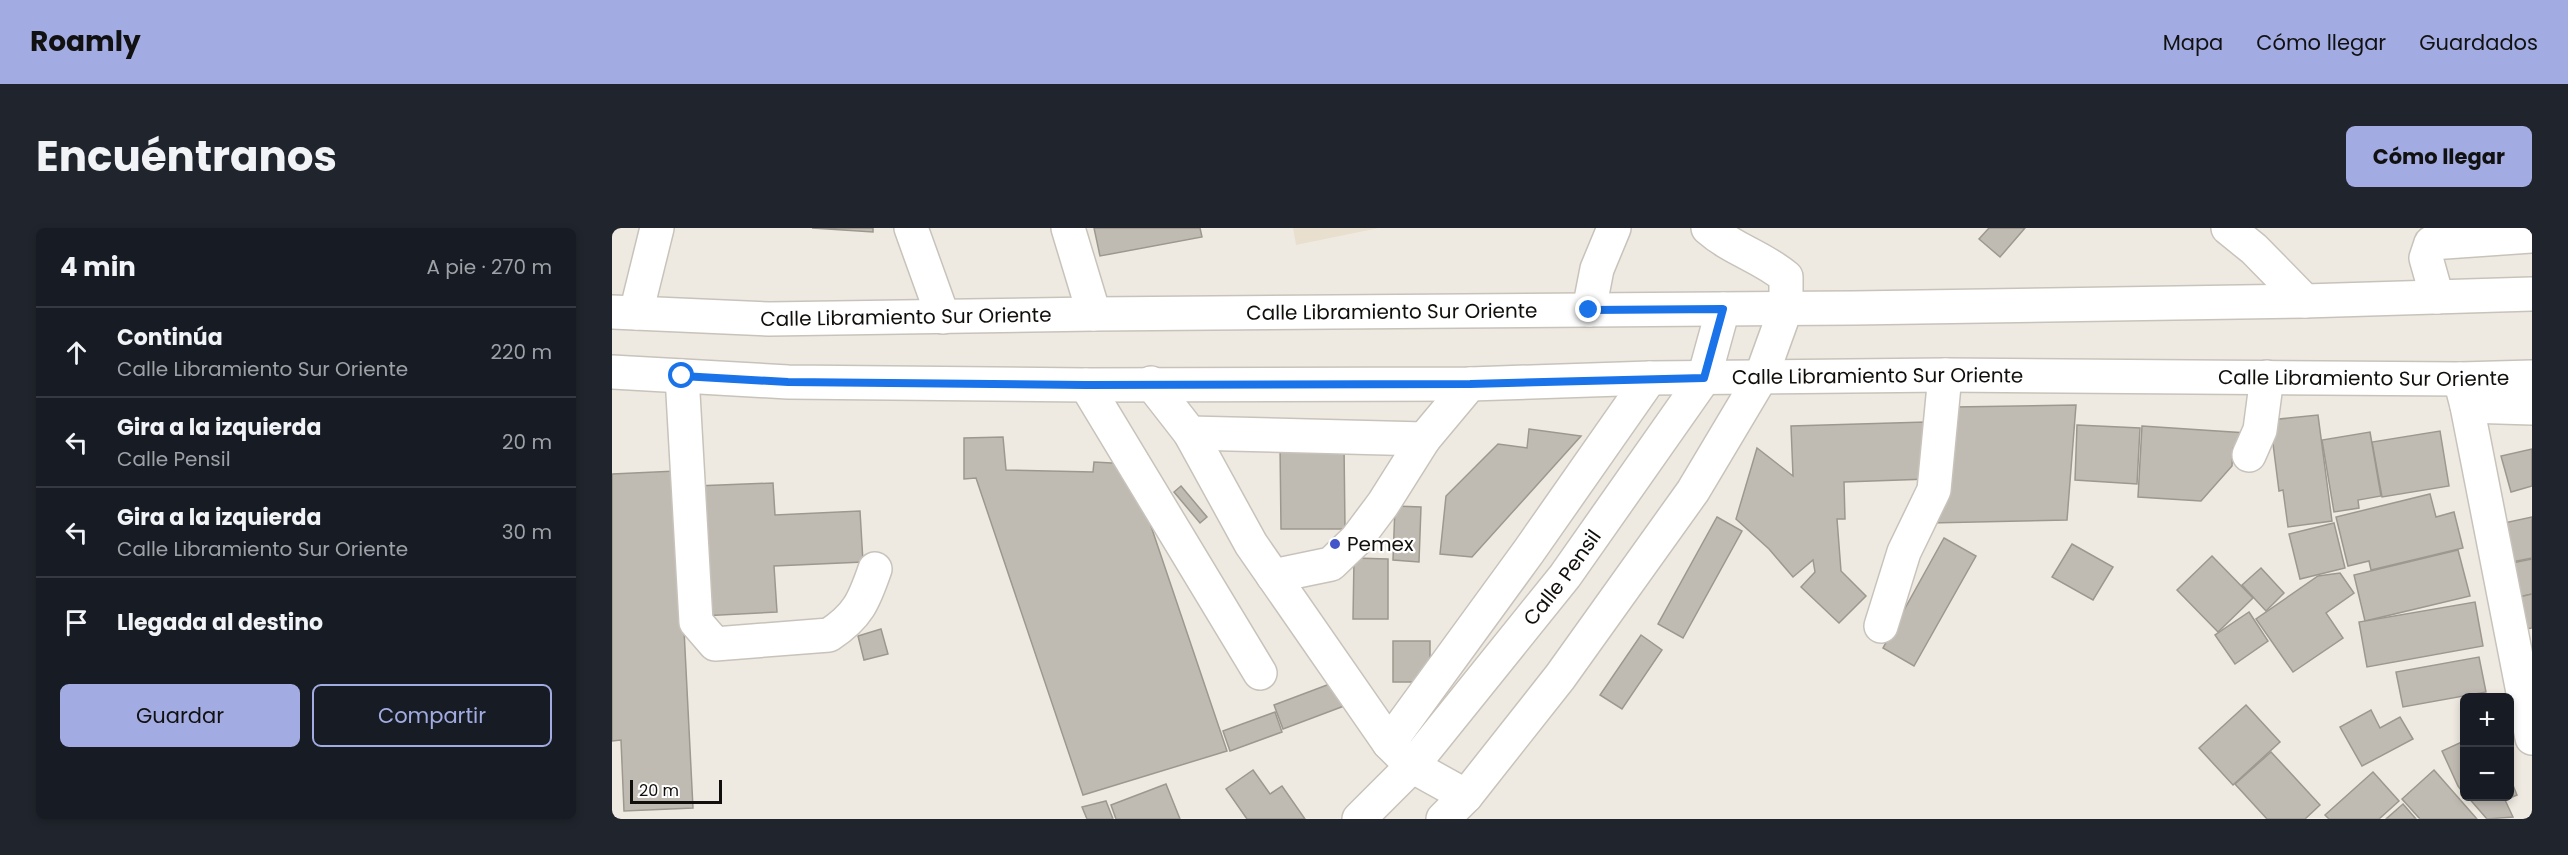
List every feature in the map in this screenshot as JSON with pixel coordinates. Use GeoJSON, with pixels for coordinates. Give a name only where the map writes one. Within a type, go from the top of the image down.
{"type":"FeatureCollection","features":[{"type":"Feature","properties":{"kind":"main road"},"geometry":{"type":"LineString","coordinates":[[624,312],[657,228]]}},
{"type":"Feature","properties":{"kind":"main road"},"geometry":{"type":"LineString","coordinates":[[911,228],[944,317]]}},
{"type":"Feature","properties":{"kind":"main road"},"geometry":{"type":"LineString","coordinates":[[1068,228],[1094,314]]}},
{"type":"Feature","properties":{"kind":"main road"},"geometry":{"type":"LineString","coordinates":[[1589,310],[1598,269],[1614,228]]}},
{"type":"Feature","properties":{"kind":"main road"},"geometry":{"type":"LineString","coordinates":[[1443,819],[1466,796],[1560,677],[1693,491],[1761,377],[1786,308],[1786,277],[1769,263],[1724,242],[1708,228]]}},
{"type":"Feature","properties":{"kind":"main road"},"geometry":{"type":"LineString","coordinates":[[2228,228],[2262,239],[2305,301]]}},
{"type":"Feature","properties":{"kind":"main road"},"geometry":{"type":"LineString","coordinates":[[2437,297],[2426,258],[2431,243],[2532,236]]}},
{"type":"Feature","properties":{"kind":"main road","name":"Calle Libramiento Sur Oriente"},"geometry":{"type":"LineString","coordinates":[[624,312],[769,319],[2305,301],[2532,294]]}},
{"type":"Feature","properties":{"kind":"main road","name":"Calle Pensil"},"geometry":{"type":"LineString","coordinates":[[1359,819],[1412,766],[1565,576],[1704,378],[1723,309]]}},
{"type":"Feature","properties":{"kind":"main road","name":"Calle Libramiento Sur Oriente"},"geometry":{"type":"LineString","coordinates":[[612,372],[788,382],[1086,385],[1151,383],[1470,384],[1650,378],[1945,375],[2267,377],[2464,392],[2532,377]]}},
{"type":"Feature","properties":{"kind":"main road"},"geometry":{"type":"LineString","coordinates":[[1881,626],[1904,552],[1934,490],[1945,375]]}},
{"type":"Feature","properties":{"kind":"main road"},"geometry":{"type":"LineString","coordinates":[[682,376],[696,622],[716,644],[829,635],[844,625],[863,603],[875,570]]}},
{"type":"Feature","properties":{"kind":"main road"},"geometry":{"type":"LineString","coordinates":[[2249,455],[2260,430],[2267,377]]}},
{"type":"Feature","properties":{"kind":"main road"},"geometry":{"type":"LineString","coordinates":[[1389,743],[1501,590],[1650,378]]}},
{"type":"Feature","properties":{"kind":"main road"},"geometry":{"type":"LineString","coordinates":[[1151,383],[1190,433],[1251,544],[1389,743],[1412,766],[1466,796]]}},
{"type":"Feature","properties":{"kind":"main road"},"geometry":{"type":"LineString","coordinates":[[1273,576],[1331,564],[1356,540],[1377,513],[1424,439],[1470,384]]}},
{"type":"Feature","properties":{"kind":"main road"},"geometry":{"type":"LineString","coordinates":[[1086,385],[1260,673]]}},
{"type":"Feature","properties":{"kind":"main road"},"geometry":{"type":"LineString","coordinates":[[2532,408],[2464,392],[2532,738]]}},
{"type":"Feature","properties":{"kind":"main road"},"geometry":{"type":"LineString","coordinates":[[1190,433],[1424,439]]}},
{"type":"Feature","properties":{"kind":"shaded area"},"geometry":{"type":"Polygon","coordinates":[[[1293,228],[1379,228],[1296,245],[1293,228]]]}},
{"type":"Feature","properties":{"kind":"building"},"geometry":{"type":"Polygon","coordinates":[[[812,228],[873,228],[873,232],[812,228]]]}},
{"type":"Feature","properties":{"kind":"building"},"geometry":{"type":"Polygon","coordinates":[[[1094,228],[1200,228],[1202,237],[1100,256],[1094,228]]]}},
{"type":"Feature","properties":{"kind":"building"},"geometry":{"type":"Polygon","coordinates":[[[1989,228],[2025,228],[2000,257],[1979,239],[1989,228]]]}},
{"type":"Feature","properties":{"kind":"building"},"geometry":{"type":"Polygon","coordinates":[[[2076,405],[2067,520],[1930,523],[1954,407],[2076,405]]]}},
{"type":"Feature","properties":{"kind":"building"},"geometry":{"type":"Polygon","coordinates":[[[2318,415],[2332,521],[2288,527],[2283,490],[2279,491],[2270,420],[2318,415]]]}},
{"type":"Feature","properties":{"kind":"building"},"geometry":{"type":"Polygon","coordinates":[[[1926,422],[1928,479],[1844,482],[1845,519],[1837,519],[1841,571],[1866,596],[1839,623],[1801,587],[1815,572],[1813,560],[1793,577],[1769,549],[1736,519],[1757,448],[1793,476],[1791,426],[1926,422]]]}},
{"type":"Feature","properties":{"kind":"building"},"geometry":{"type":"Polygon","coordinates":[[[2077,425],[2140,428],[2137,484],[2075,480],[2077,425]]]}},
{"type":"Feature","properties":{"kind":"building"},"geometry":{"type":"Polygon","coordinates":[[[2142,426],[2247,433],[2246,449],[2233,448],[2232,466],[2201,501],[2138,497],[2142,426]]]}},
{"type":"Feature","properties":{"kind":"building"},"geometry":{"type":"Polygon","coordinates":[[[1529,429],[1581,436],[1472,557],[1440,554],[1446,496],[1498,444],[1527,448],[1529,429]]]}},
{"type":"Feature","properties":{"kind":"building"},"geometry":{"type":"Polygon","coordinates":[[[2440,431],[2449,486],[2382,497],[2372,442],[2440,431]]]}},
{"type":"Feature","properties":{"kind":"building"},"geometry":{"type":"Polygon","coordinates":[[[2370,432],[2381,496],[2358,500],[2359,508],[2334,512],[2322,440],[2370,432]]]}},
{"type":"Feature","properties":{"kind":"building"},"geometry":{"type":"Polygon","coordinates":[[[1003,437],[1006,470],[1093,472],[1094,462],[1130,464],[1227,751],[1083,795],[976,478],[964,479],[964,438],[1003,437]]]}},
{"type":"Feature","properties":{"kind":"building"},"geometry":{"type":"Polygon","coordinates":[[[1280,445],[1344,445],[1345,529],[1281,529],[1280,445]]]}},
{"type":"Feature","properties":{"kind":"building"},"geometry":{"type":"Polygon","coordinates":[[[2532,449],[2532,486],[2511,492],[2501,456],[2532,449]]]}},
{"type":"Feature","properties":{"kind":"building"},"geometry":{"type":"Polygon","coordinates":[[[676,471],[693,808],[624,811],[621,740],[612,741],[612,474],[676,471]]]}},
{"type":"Feature","properties":{"kind":"building"},"geometry":{"type":"Polygon","coordinates":[[[773,483],[775,515],[860,511],[863,562],[774,566],[777,612],[701,616],[695,486],[773,483]]]}},
{"type":"Feature","properties":{"kind":"building"},"geometry":{"type":"Polygon","coordinates":[[[1181,486],[1207,517],[1200,523],[1174,492],[1181,486]]]}},
{"type":"Feature","properties":{"kind":"building"},"geometry":{"type":"Polygon","coordinates":[[[2430,494],[2436,517],[2454,512],[2463,548],[2371,570],[2369,561],[2348,566],[2336,517],[2430,494]]]}},
{"type":"Feature","properties":{"kind":"building"},"geometry":{"type":"Polygon","coordinates":[[[1395,506],[1421,507],[1419,562],[1393,560],[1395,506]]]}},
{"type":"Feature","properties":{"kind":"building"},"geometry":{"type":"Polygon","coordinates":[[[1717,517],[1742,531],[1683,638],[1658,624],[1717,517]]]}},
{"type":"Feature","properties":{"kind":"building"},"geometry":{"type":"Polygon","coordinates":[[[2532,517],[2532,558],[2512,562],[2504,523],[2532,517]]]}},
{"type":"Feature","properties":{"kind":"building"},"geometry":{"type":"Polygon","coordinates":[[[2334,523],[2345,568],[2300,579],[2289,534],[2334,523]]]}},
{"type":"Feature","properties":{"kind":"building"},"geometry":{"type":"Polygon","coordinates":[[[1944,538],[1976,556],[1914,666],[1883,648],[1944,538]]]}},
{"type":"Feature","properties":{"kind":"building"},"geometry":{"type":"Polygon","coordinates":[[[2072,544],[2113,567],[2093,600],[2052,577],[2072,544]]]}},
{"type":"Feature","properties":{"kind":"building"},"geometry":{"type":"Polygon","coordinates":[[[2458,550],[2470,596],[2365,621],[2354,575],[2458,550]]]}},
{"type":"Feature","properties":{"kind":"building"},"geometry":{"type":"Polygon","coordinates":[[[2212,556],[2253,598],[2218,632],[2177,590],[2212,556]]]}},
{"type":"Feature","properties":{"kind":"building"},"geometry":{"type":"Polygon","coordinates":[[[1354,558],[1388,559],[1388,619],[1353,619],[1354,558]]]}},
{"type":"Feature","properties":{"kind":"building"},"geometry":{"type":"Polygon","coordinates":[[[2532,559],[2532,594],[2519,597],[2512,563],[2532,559]]]}},
{"type":"Feature","properties":{"kind":"building"},"geometry":{"type":"Polygon","coordinates":[[[2261,568],[2284,593],[2266,611],[2242,585],[2261,568]]]}},
{"type":"Feature","properties":{"kind":"building"},"geometry":{"type":"Polygon","coordinates":[[[2340,573],[2354,593],[2326,613],[2343,638],[2293,672],[2256,619],[2318,576],[2340,573]]]}},
{"type":"Feature","properties":{"kind":"building"},"geometry":{"type":"Polygon","coordinates":[[[2532,594],[2532,628],[2525,629],[2519,597],[2532,594]]]}},
{"type":"Feature","properties":{"kind":"building"},"geometry":{"type":"Polygon","coordinates":[[[2475,602],[2483,646],[2367,667],[2359,622],[2475,602]]]}},
{"type":"Feature","properties":{"kind":"building"},"geometry":{"type":"Polygon","coordinates":[[[2249,612],[2268,641],[2235,664],[2215,635],[2249,612]]]}},
{"type":"Feature","properties":{"kind":"building"},"geometry":{"type":"Polygon","coordinates":[[[881,629],[888,654],[864,660],[858,636],[881,629]]]}},
{"type":"Feature","properties":{"kind":"building"},"geometry":{"type":"Polygon","coordinates":[[[1641,635],[1662,650],[1622,709],[1600,695],[1641,635]]]}},
{"type":"Feature","properties":{"kind":"building"},"geometry":{"type":"Polygon","coordinates":[[[1393,641],[1430,641],[1430,682],[1393,682],[1393,641]]]}},
{"type":"Feature","properties":{"kind":"building"},"geometry":{"type":"Polygon","coordinates":[[[2479,657],[2486,692],[2460,693],[2460,697],[2403,707],[2396,672],[2479,657]]]}},
{"type":"Feature","properties":{"kind":"building"},"geometry":{"type":"Polygon","coordinates":[[[1343,679],[1352,703],[1283,729],[1274,705],[1343,679]]]}},
{"type":"Feature","properties":{"kind":"building"},"geometry":{"type":"Polygon","coordinates":[[[2246,705],[2280,742],[2233,785],[2199,748],[2246,705]]]}},
{"type":"Feature","properties":{"kind":"building"},"geometry":{"type":"Polygon","coordinates":[[[2371,710],[2380,728],[2400,717],[2413,739],[2362,766],[2340,727],[2371,710]]]}},
{"type":"Feature","properties":{"kind":"building"},"geometry":{"type":"Polygon","coordinates":[[[1275,712],[1282,732],[1230,751],[1223,731],[1275,712]]]}},
{"type":"Feature","properties":{"kind":"building"},"geometry":{"type":"Polygon","coordinates":[[[2460,743],[2460,789],[2458,786],[2442,751],[2460,743]]]}},
{"type":"Feature","properties":{"kind":"building"},"geometry":{"type":"Polygon","coordinates":[[[2271,752],[2320,805],[2305,819],[2267,819],[2235,784],[2271,752]]]}},
{"type":"Feature","properties":{"kind":"building"},"geometry":{"type":"Polygon","coordinates":[[[1253,770],[1270,794],[1282,786],[1305,819],[1247,819],[1226,789],[1253,770]]]}},
{"type":"Feature","properties":{"kind":"building"},"geometry":{"type":"Polygon","coordinates":[[[2434,770],[2477,819],[2420,819],[2402,799],[2434,770]]]}},
{"type":"Feature","properties":{"kind":"building"},"geometry":{"type":"Polygon","coordinates":[[[2373,772],[2399,801],[2379,819],[2329,819],[2325,815],[2373,772]]]}},
{"type":"Feature","properties":{"kind":"building"},"geometry":{"type":"Polygon","coordinates":[[[1166,784],[1180,819],[1116,819],[1111,805],[1166,784]]]}},
{"type":"Feature","properties":{"kind":"building"},"geometry":{"type":"Polygon","coordinates":[[[1106,801],[1113,819],[1087,819],[1082,807],[1106,801]]]}},
{"type":"Feature","properties":{"kind":"building"},"geometry":{"type":"Polygon","coordinates":[[[2471,801],[2505,801],[2513,817],[2487,819],[2471,801]]]}},
{"type":"Feature","properties":{"kind":"building"},"geometry":{"type":"Polygon","coordinates":[[[2403,804],[2416,819],[2386,819],[2403,804]]]}},
{"type":"Feature","properties":{"kind":"place","name":"Pemex"},"geometry":{"type":"Point","coordinates":[1335,544]}},
{"type":"Feature","properties":{"kind":"route"},"geometry":{"type":"LineString","coordinates":[[682,376],[788,382],[1086,385],[1151,383],[1470,384],[1704,378],[1723,309],[1589,310]]}}]}
